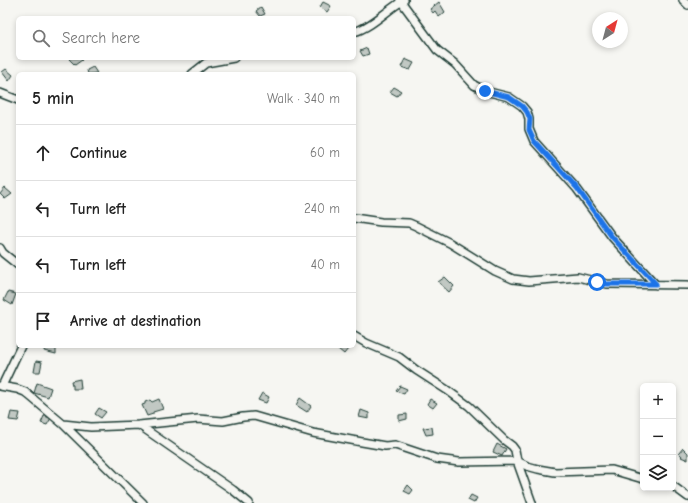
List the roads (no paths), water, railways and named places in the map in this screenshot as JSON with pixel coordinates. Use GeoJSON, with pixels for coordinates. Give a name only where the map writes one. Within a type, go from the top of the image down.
{"type":"FeatureCollection","features":[{"type":"Feature","properties":{"kind":"street"},"geometry":{"type":"LineString","coordinates":[[683,0],[688,5]]}},
{"type":"Feature","properties":{"kind":"street"},"geometry":{"type":"LineString","coordinates":[[356,31],[365,27],[402,1],[437,50],[455,64],[474,85],[485,91],[509,97],[522,106],[530,119],[529,130],[534,141],[577,188],[612,237],[656,284]]}},
{"type":"Feature","properties":{"kind":"street"},"geometry":{"type":"LineString","coordinates":[[195,72],[206,63],[223,60]]}},
{"type":"Feature","properties":{"kind":"street"},"geometry":{"type":"LineString","coordinates":[[0,93],[16,99]]}},
{"type":"Feature","properties":{"kind":"street"},"geometry":{"type":"LineString","coordinates":[[356,218],[409,223],[450,243],[495,271],[512,279],[529,281],[578,277],[607,284],[688,285]]}},
{"type":"Feature","properties":{"kind":"street"},"geometry":{"type":"LineString","coordinates":[[0,248],[3,253],[16,263]]}},
{"type":"Feature","properties":{"kind":"street"},"geometry":{"type":"LineString","coordinates":[[356,337],[399,357],[458,398],[512,446],[515,450],[517,462],[532,503]]}},
{"type":"Feature","properties":{"kind":"street"},"geometry":{"type":"LineString","coordinates":[[21,348],[1,386],[25,392],[63,424],[144,503]]}},
{"type":"Feature","properties":{"kind":"street"},"geometry":{"type":"LineString","coordinates":[[63,424],[92,427],[198,420],[223,421],[254,416],[313,432],[385,446],[395,445],[437,459],[459,462],[517,462],[538,470],[555,472],[612,470],[640,477]]}},
{"type":"Feature","properties":{"kind":"street"},"geometry":{"type":"LineString","coordinates":[[139,425],[233,490],[249,503]]}},
{"type":"Feature","properties":{"kind":"street"},"geometry":{"type":"LineString","coordinates":[[676,488],[688,497]]}}]}
